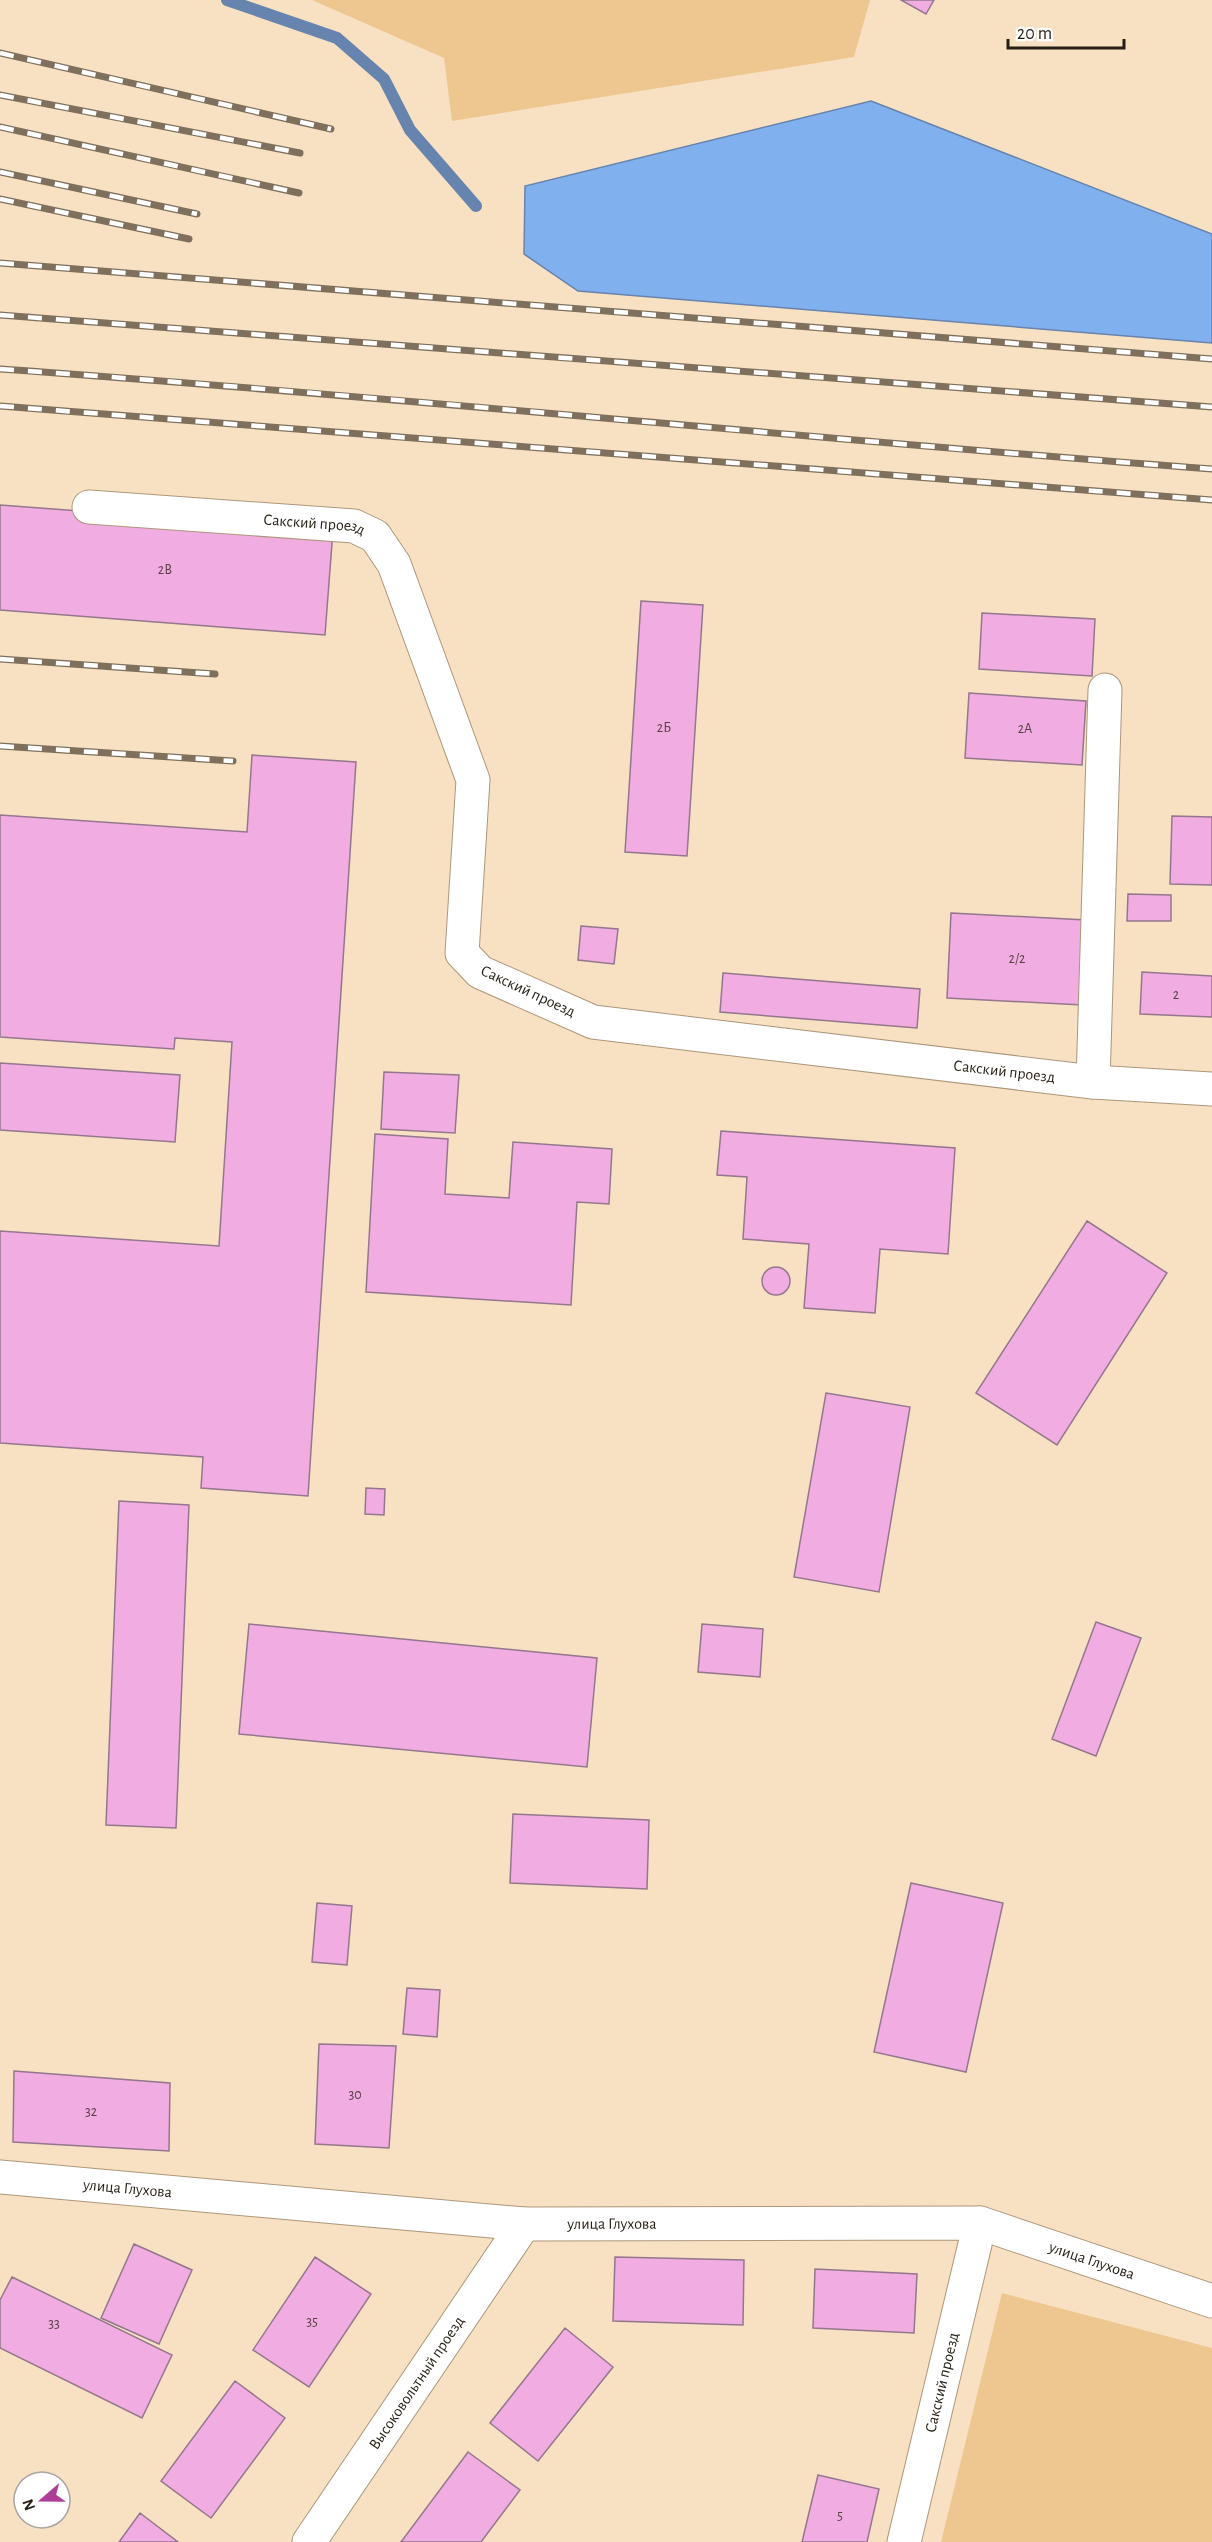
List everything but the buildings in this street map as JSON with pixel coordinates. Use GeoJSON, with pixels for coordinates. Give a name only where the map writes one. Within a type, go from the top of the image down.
{"type":"FeatureCollection","features":[{"type":"Feature","properties":{"kind":"street","name":"Сакский проезд"},"geometry":{"type":"LineString","coordinates":[[89,507],[354,526],[375,536],[394,564],[472,780],[462,953],[480,972],[593,1022],[1093,1082],[1212,1089]]}},
{"type":"Feature","properties":{"kind":"street"},"geometry":{"type":"LineString","coordinates":[[1093,1082],[1105,690]]}},
{"type":"Feature","properties":{"kind":"street","name":"улица Глухова"},"geometry":{"type":"LineString","coordinates":[[0,2177],[524,2224],[980,2223],[1212,2301]]}},
{"type":"Feature","properties":{"kind":"street","name":"Сакский проезд"},"geometry":{"type":"LineString","coordinates":[[904,2542],[980,2223]]}},
{"type":"Feature","properties":{"kind":"street","name":"Высоковольтный проезд"},"geometry":{"type":"LineString","coordinates":[[309,2542],[524,2224]]}},
{"type":"Feature","properties":{"kind":"shaded area"},"geometry":{"type":"Polygon","coordinates":[[[312,0],[870,0],[854,57],[452,121],[444,58],[312,0]]]}},
{"type":"Feature","properties":{"kind":"shaded area"},"geometry":{"type":"Polygon","coordinates":[[[1002,2293],[1212,2348],[1212,2542],[941,2542],[1002,2293]]]}},
{"type":"Feature","properties":{"kind":"water"},"geometry":{"type":"Polygon","coordinates":[[[871,101],[1212,234],[1212,343],[578,291],[524,254],[525,186],[871,101]]]}},
{"type":"Feature","properties":{"kind":"waterway"},"geometry":{"type":"LineString","coordinates":[[227,0],[337,38],[384,79],[410,130],[476,206]]}},
{"type":"Feature","properties":{"kind":"railway"},"geometry":{"type":"LineString","coordinates":[[0,53],[331,129]]}},
{"type":"Feature","properties":{"kind":"railway"},"geometry":{"type":"LineString","coordinates":[[0,95],[300,153]]}},
{"type":"Feature","properties":{"kind":"railway"},"geometry":{"type":"LineString","coordinates":[[0,127],[299,193]]}},
{"type":"Feature","properties":{"kind":"railway"},"geometry":{"type":"LineString","coordinates":[[0,172],[197,214]]}},
{"type":"Feature","properties":{"kind":"railway"},"geometry":{"type":"LineString","coordinates":[[0,199],[189,239]]}},
{"type":"Feature","properties":{"kind":"railway"},"geometry":{"type":"LineString","coordinates":[[0,263],[1212,359]]}},
{"type":"Feature","properties":{"kind":"railway"},"geometry":{"type":"LineString","coordinates":[[0,315],[1212,407]]}},
{"type":"Feature","properties":{"kind":"railway"},"geometry":{"type":"LineString","coordinates":[[0,369],[303,392],[1212,469]]}},
{"type":"Feature","properties":{"kind":"railway"},"geometry":{"type":"LineString","coordinates":[[0,406],[1212,500]]}},
{"type":"Feature","properties":{"kind":"railway"},"geometry":{"type":"LineString","coordinates":[[0,659],[215,674]]}},
{"type":"Feature","properties":{"kind":"railway"},"geometry":{"type":"LineString","coordinates":[[0,746],[233,761]]}}]}
